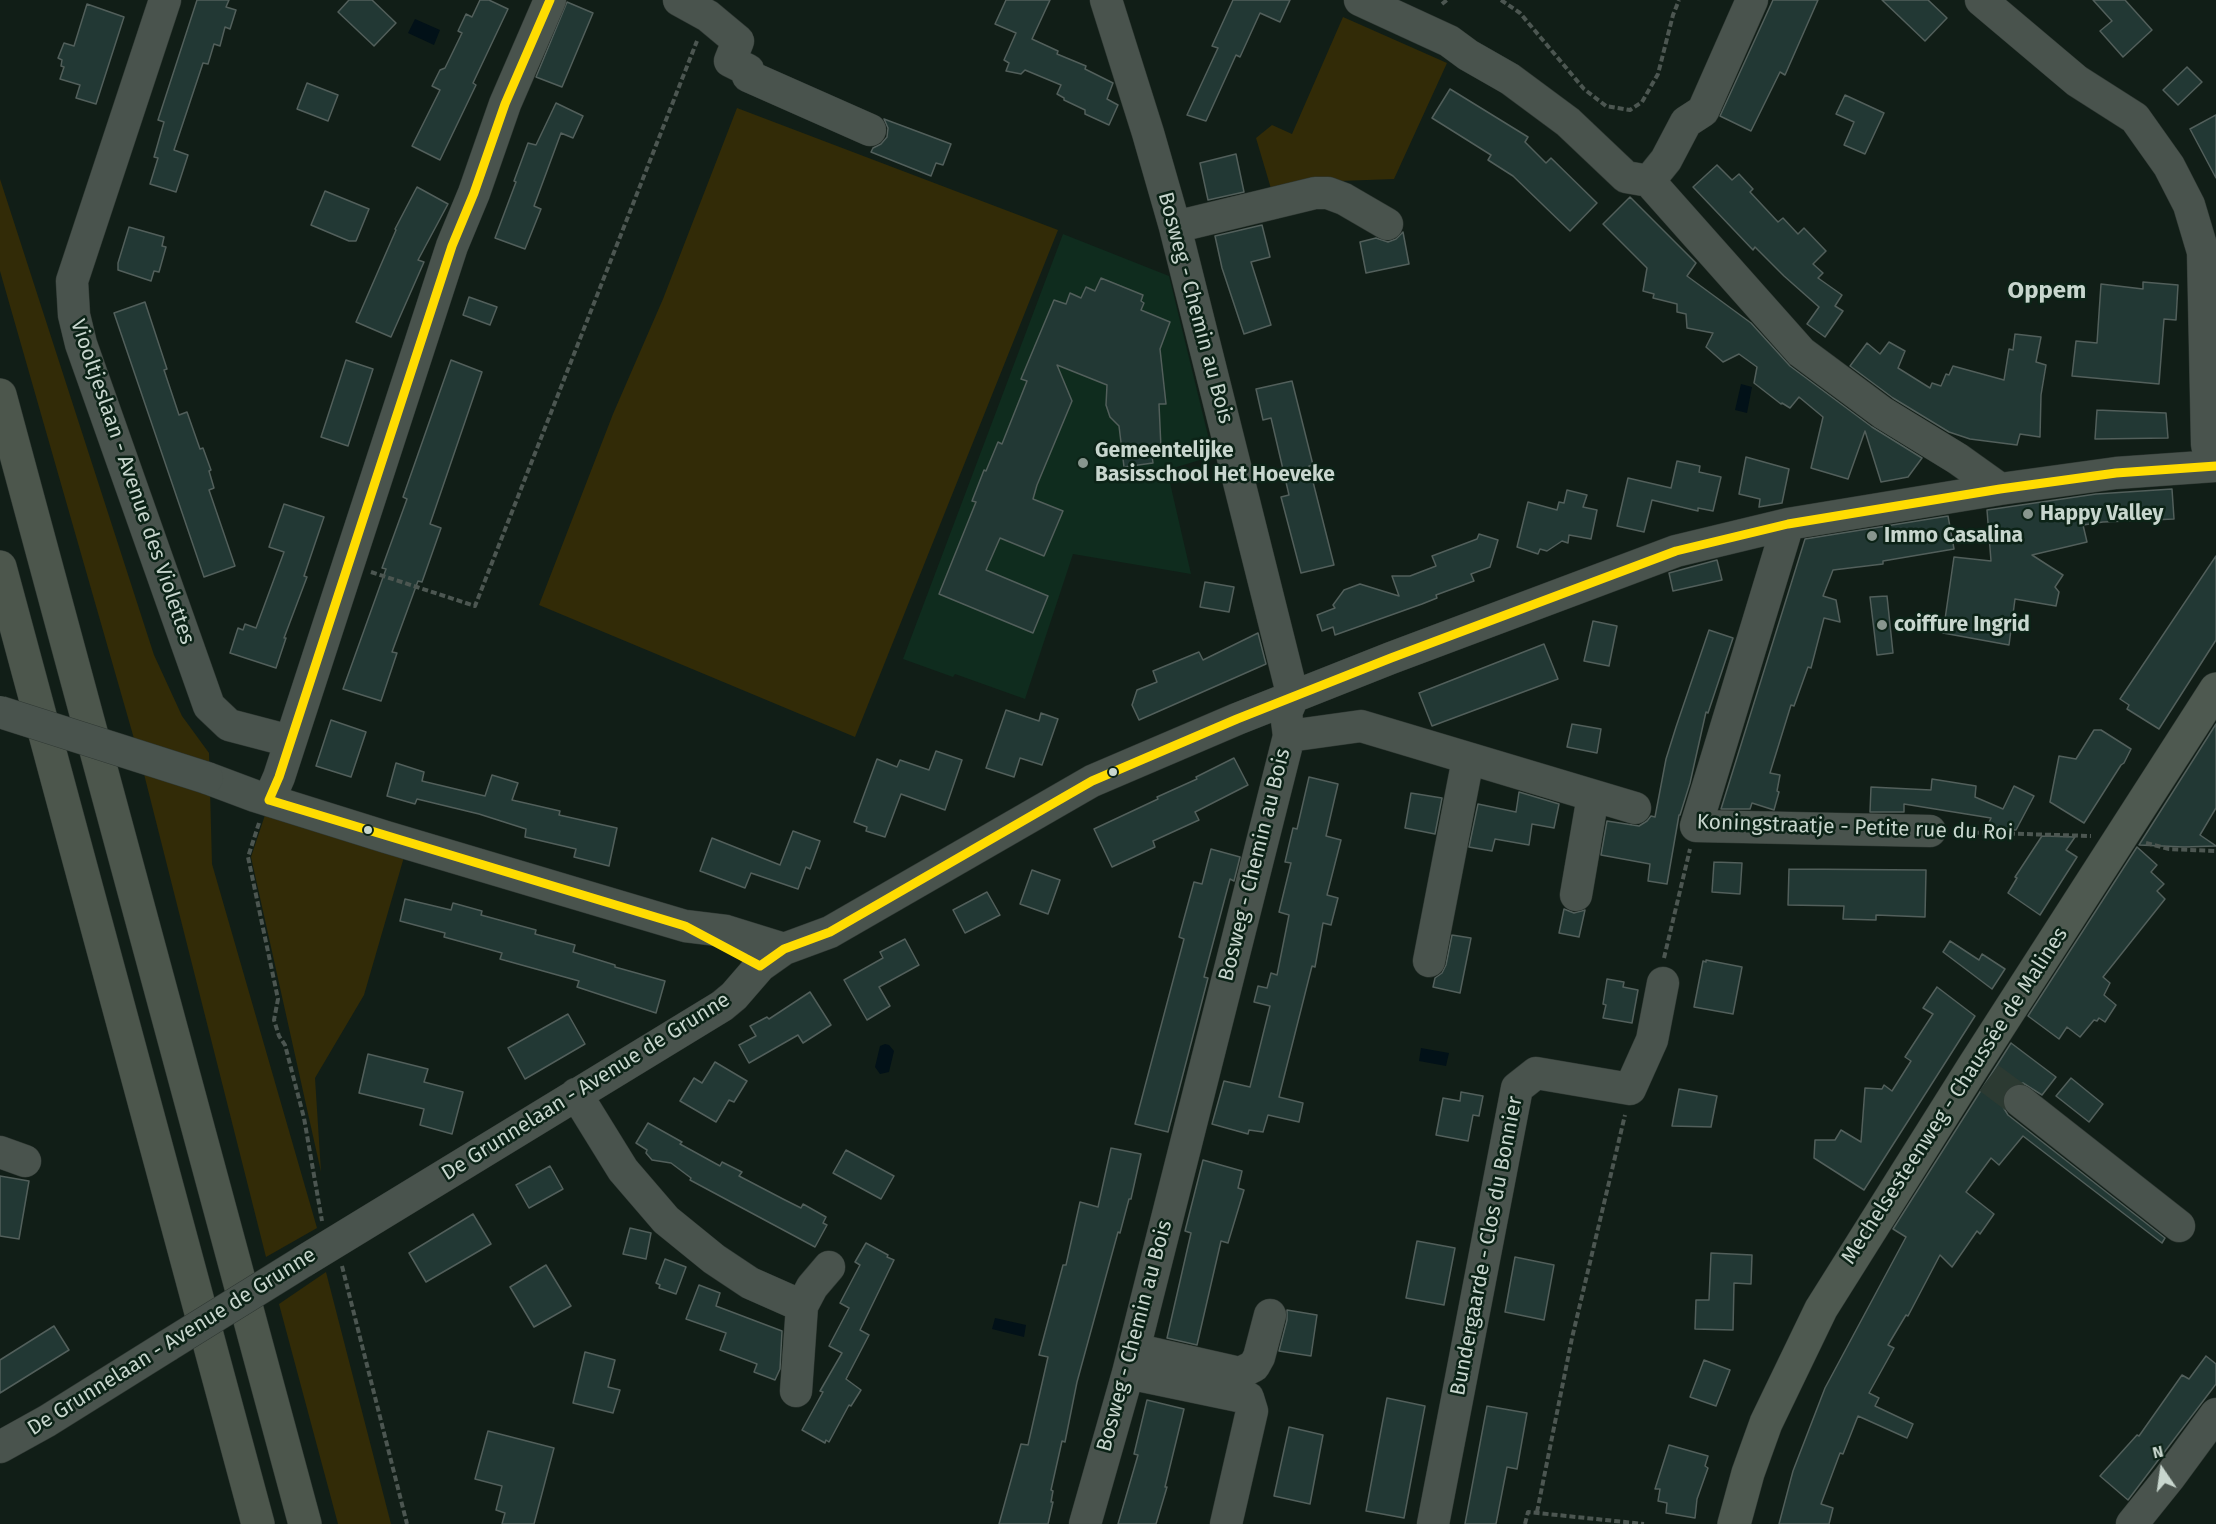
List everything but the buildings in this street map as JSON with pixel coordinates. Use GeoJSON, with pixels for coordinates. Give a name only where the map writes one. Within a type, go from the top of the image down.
{"type":"FeatureCollection","features":[{"type":"Feature","properties":{"kind":"highway"},"geometry":{"type":"LineString","coordinates":[[0,395],[305,1524]]}},
{"type":"Feature","properties":{"kind":"highway"},"geometry":{"type":"LineString","coordinates":[[0,567],[258,1524]]}},
{"type":"Feature","properties":{"kind":"main road","name":"Mechelsesteenweg - Chaussée de Malines"},"geometry":{"type":"LineString","coordinates":[[1734,1524],[1748,1473],[1766,1423],[1821,1309],[1981,1072],[2124,831],[2216,689]]}},
{"type":"Feature","properties":{"kind":"street","name":"Viooltjeslaan - Avenue des Violettes"},"geometry":{"type":"LineString","coordinates":[[165,0],[72,281],[74,315],[81,344],[209,706],[229,725],[290,741]]}},
{"type":"Feature","properties":{"kind":"street"},"geometry":{"type":"LineString","coordinates":[[679,0],[708,16],[738,41],[730,62],[748,70],[748,76],[870,130]]}},
{"type":"Feature","properties":{"kind":"street","name":"Bosweg - Chemin au Bois"},"geometry":{"type":"LineString","coordinates":[[1085,1524],[1131,1361],[1289,736],[1286,713],[1293,698],[1175,227],[1149,133],[1106,0]]}},
{"type":"Feature","properties":{"kind":"street"},"geometry":{"type":"LineString","coordinates":[[1360,0],[1449,41],[1468,55],[1510,79],[1568,122],[1626,177],[1649,182],[1801,352],[1883,413],[1958,459],[2000,489]]}},
{"type":"Feature","properties":{"kind":"street"},"geometry":{"type":"LineString","coordinates":[[1649,182],[1666,160],[1686,122],[1703,111],[1752,0]]}},
{"type":"Feature","properties":{"kind":"street"},"geometry":{"type":"LineString","coordinates":[[1981,0],[2077,81],[2135,118],[2169,166],[2189,205],[2203,252],[2206,434],[2214,466]]}},
{"type":"Feature","properties":{"kind":"street"},"geometry":{"type":"LineString","coordinates":[[269,800],[279,777],[452,246],[474,193],[540,3]]}},
{"type":"Feature","properties":{"kind":"street"},"geometry":{"type":"LineString","coordinates":[[1175,227],[1315,193],[1328,193],[1344,199],[1387,224]]}},
{"type":"Feature","properties":{"kind":"street","name":"De Grunnelaan - Avenue de Grunne"},"geometry":{"type":"LineString","coordinates":[[0,1447],[47,1421],[576,1094],[723,1006],[772,958],[830,932],[1092,782],[1391,658],[1676,551],[1788,524],[2000,489],[2116,473],[2214,466]]}},
{"type":"Feature","properties":{"kind":"street"},"geometry":{"type":"LineString","coordinates":[[1696,826],[1788,524]]}},
{"type":"Feature","properties":{"kind":"street"},"geometry":{"type":"LineString","coordinates":[[0,712],[386,837],[685,926],[726,930],[772,958]]}},
{"type":"Feature","properties":{"kind":"street"},"geometry":{"type":"LineString","coordinates":[[1289,736],[1361,726],[1635,808]]}},
{"type":"Feature","properties":{"kind":"street"},"geometry":{"type":"LineString","coordinates":[[1429,961],[1468,759]]}},
{"type":"Feature","properties":{"kind":"street"},"geometry":{"type":"LineString","coordinates":[[1576,895],[1593,796]]}},
{"type":"Feature","properties":{"kind":"street","name":"Koningstraatje - Petite rue du Roi"},"geometry":{"type":"LineString","coordinates":[[1696,826],[1930,831]]}},
{"type":"Feature","properties":{"kind":"street","name":"Bundergaarde - Clos du Bonnier"},"geometry":{"type":"LineString","coordinates":[[1433,1524],[1517,1088],[1536,1073],[1630,1089],[1652,1040],[1663,983]]}},
{"type":"Feature","properties":{"kind":"street"},"geometry":{"type":"LineString","coordinates":[[576,1094],[623,1170],[666,1221],[750,1283],[802,1306]]}},
{"type":"Feature","properties":{"kind":"street"},"geometry":{"type":"LineString","coordinates":[[2020,1101],[2179,1226]]}},
{"type":"Feature","properties":{"kind":"street"},"geometry":{"type":"LineString","coordinates":[[796,1391],[802,1306],[812,1287],[829,1267]]}},
{"type":"Feature","properties":{"kind":"street"},"geometry":{"type":"LineString","coordinates":[[1131,1361],[1240,1373],[1254,1366],[1270,1315]]}},
{"type":"Feature","properties":{"kind":"street"},"geometry":{"type":"LineString","coordinates":[[1131,1361],[1248,1398],[1252,1411],[1226,1524]]}},
{"type":"Feature","properties":{"kind":"street"},"geometry":{"type":"LineString","coordinates":[[2132,1524],[2169,1479],[2216,1414]]}},
{"type":"Feature","properties":{"kind":"path"},"geometry":{"type":"LineString","coordinates":[[1442,4],[1447,0]]}},
{"type":"Feature","properties":{"kind":"path"},"geometry":{"type":"LineString","coordinates":[[1501,0],[1520,13],[1584,89],[1606,106],[1630,110],[1642,102],[1658,74],[1679,0]]}},
{"type":"Feature","properties":{"kind":"path"},"geometry":{"type":"LineString","coordinates":[[347,564],[475,606],[708,16]]}},
{"type":"Feature","properties":{"kind":"path"},"geometry":{"type":"LineString","coordinates":[[269,800],[263,809],[248,857],[278,999],[274,1020],[279,1036],[285,1045],[304,1118],[319,1211]]}},
{"type":"Feature","properties":{"kind":"path"},"geometry":{"type":"LineString","coordinates":[[1669,934],[1696,826]]}},
{"type":"Feature","properties":{"kind":"path","name":"Koningstraatje - Petite rue du Roi"},"geometry":{"type":"LineString","coordinates":[[1930,831],[2090,836],[2124,831]]}},
{"type":"Feature","properties":{"kind":"path"},"geometry":{"type":"LineString","coordinates":[[2124,831],[2143,842],[2169,849],[2216,851]]}},
{"type":"Feature","properties":{"kind":"path"},"geometry":{"type":"LineString","coordinates":[[1537,1512],[1572,1338],[1621,1133]]}},
{"type":"Feature","properties":{"kind":"path"},"geometry":{"type":"LineString","coordinates":[[340,1260],[407,1524]]}},
{"type":"Feature","properties":{"kind":"path"},"geometry":{"type":"LineString","coordinates":[[1525,1524],[1528,1512],[1644,1524]]}},
{"type":"Feature","properties":{"kind":"shaded area"},"geometry":{"type":"Polygon","coordinates":[[[1343,17],[1447,63],[1394,179],[1312,182],[1272,192],[1256,138],[1272,125],[1292,134],[1343,17]]]}},
{"type":"Feature","properties":{"kind":"shaded area"},"geometry":{"type":"Polygon","coordinates":[[[415,19],[440,30],[434,45],[408,33],[415,19]]]}},
{"type":"Feature","properties":{"kind":"shaded area"},"geometry":{"type":"Polygon","coordinates":[[[737,108],[1058,230],[855,737],[539,605],[613,414],[663,299],[737,108]]]}},
{"type":"Feature","properties":{"kind":"shaded area"},"geometry":{"type":"Polygon","coordinates":[[[0,179],[154,655],[182,716],[209,753],[212,864],[317,1228],[266,1257],[143,770],[0,271],[0,179]]]}},
{"type":"Feature","properties":{"kind":"shaded area","name":"Gemeentelijke Basisschool Het Hoeveke"},"geometry":{"type":"Polygon","coordinates":[[[1063,234],[1169,276],[1213,456],[1167,470],[1191,574],[1073,554],[1025,699],[955,674],[953,677],[903,659],[1063,234]]]}},
{"type":"Feature","properties":{"kind":"shaded area"},"geometry":{"type":"Polygon","coordinates":[[[1741,384],[1752,387],[1747,413],[1735,410],[1741,384]]]}},
{"type":"Feature","properties":{"kind":"shaded area"},"geometry":{"type":"Polygon","coordinates":[[[266,812],[404,857],[364,995],[315,1078],[321,1172],[251,857],[266,812]]]}},
{"type":"Feature","properties":{"kind":"shaded area"},"geometry":{"type":"Polygon","coordinates":[[[885,1044],[894,1051],[889,1072],[880,1074],[875,1067],[880,1046],[885,1044]]]}},
{"type":"Feature","properties":{"kind":"shaded area"},"geometry":{"type":"Polygon","coordinates":[[[1421,1048],[1449,1053],[1446,1066],[1419,1061],[1421,1048]]]}},
{"type":"Feature","properties":{"kind":"shaded area"},"geometry":{"type":"Polygon","coordinates":[[[326,1272],[391,1524],[338,1524],[279,1304],[326,1272]]]}},
{"type":"Feature","properties":{"kind":"shaded area"},"geometry":{"type":"Polygon","coordinates":[[[995,1318],[1026,1325],[1024,1337],[992,1329],[995,1318]]]}},
{"type":"Feature","properties":{"kind":"tunnel"},"geometry":{"type":"LineString","coordinates":[[1989,1078],[2020,1101]]}},
{"type":"Feature","properties":{"kind":"transit line"},"geometry":{"type":"LineString","coordinates":[[269,800],[279,777],[452,246],[474,193],[505,104],[550,0]]}},
{"type":"Feature","properties":{"kind":"transit line"},"geometry":{"type":"LineString","coordinates":[[269,800],[685,926],[760,966],[784,949],[830,932],[1092,781],[1237,719],[1391,658],[1676,551],[1788,524],[2000,489],[2116,473],[2216,466]]}},
{"type":"Feature","properties":{"kind":"place","name":"Gemeentelijke Basisschool Het Hoeveke"},"geometry":{"type":"Point","coordinates":[1083,463]}},
{"type":"Feature","properties":{"kind":"place","name":"Happy Valley"},"geometry":{"type":"Point","coordinates":[2028,514]}},
{"type":"Feature","properties":{"kind":"place","name":"Immo Casalina"},"geometry":{"type":"Point","coordinates":[1872,536]}},
{"type":"Feature","properties":{"kind":"place","name":"coiffure Ingrid"},"geometry":{"type":"Point","coordinates":[1882,625]}},
{"type":"Feature","properties":{"kind":"district","name":"Oppem"},"geometry":{"type":"Point","coordinates":[2047,291]}}]}
